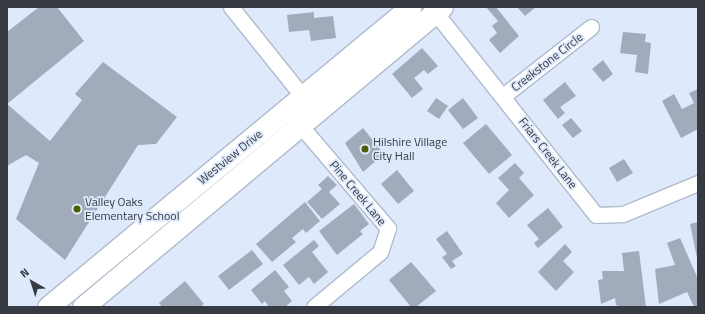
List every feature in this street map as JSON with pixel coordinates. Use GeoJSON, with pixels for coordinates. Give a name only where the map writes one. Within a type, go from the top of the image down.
{"type":"FeatureCollection","features":[{"type":"Feature","properties":{"kind":"main road","name":"Westview Drive"},"geometry":{"type":"LineString","coordinates":[[48,307],[286,111],[306,112],[410,7]]}},
{"type":"Feature","properties":{"kind":"main road","name":"Westview Drive"},"geometry":{"type":"LineString","coordinates":[[83,307],[306,112],[436,9]]}},
{"type":"Feature","properties":{"kind":"main road"},"geometry":{"type":"LineString","coordinates":[[103,261],[117,278]]}},
{"type":"Feature","properties":{"kind":"street"},"geometry":{"type":"LineString","coordinates":[[231,7],[306,112]]}},
{"type":"Feature","properties":{"kind":"street","name":"Friars Creek Lane"},"geometry":{"type":"LineString","coordinates":[[436,9],[596,215],[623,214],[698,183]]}},
{"type":"Feature","properties":{"kind":"street","name":"Creekstone Circle"},"geometry":{"type":"LineString","coordinates":[[503,96],[591,28]]}},
{"type":"Feature","properties":{"kind":"street","name":"Pine Creek Lane"},"geometry":{"type":"LineString","coordinates":[[306,112],[388,228],[380,252],[314,307]]}},
{"type":"Feature","properties":{"kind":"building"},"geometry":{"type":"Polygon","coordinates":[[[39,7],[57,7],[84,41],[7,104],[7,32],[39,7]]]}},
{"type":"Feature","properties":{"kind":"building"},"geometry":{"type":"Polygon","coordinates":[[[486,7],[496,7],[519,36],[500,53],[489,40],[497,33],[492,26],[498,21],[486,7]]]}},
{"type":"Feature","properties":{"kind":"building"},"geometry":{"type":"Polygon","coordinates":[[[517,7],[536,7],[525,16],[517,7]]]}},
{"type":"Feature","properties":{"kind":"building"},"geometry":{"type":"Polygon","coordinates":[[[314,12],[314,18],[333,16],[336,38],[311,41],[309,30],[289,32],[287,15],[314,12]]]}},
{"type":"Feature","properties":{"kind":"building"},"geometry":{"type":"Polygon","coordinates":[[[623,32],[646,34],[645,42],[651,43],[648,74],[635,72],[637,55],[620,53],[623,32]]]}},
{"type":"Feature","properties":{"kind":"building"},"geometry":{"type":"Polygon","coordinates":[[[422,48],[438,66],[428,74],[424,70],[414,78],[423,89],[412,98],[392,74],[422,48]]]}},
{"type":"Feature","properties":{"kind":"building"},"geometry":{"type":"Polygon","coordinates":[[[603,60],[613,74],[603,82],[592,69],[603,60]]]}},
{"type":"Feature","properties":{"kind":"building"},"geometry":{"type":"Polygon","coordinates":[[[103,62],[177,117],[156,144],[138,145],[65,260],[16,219],[39,163],[26,155],[7,166],[7,104],[50,141],[82,100],[75,94],[103,62]]]}},
{"type":"Feature","properties":{"kind":"building"},"geometry":{"type":"Polygon","coordinates":[[[565,82],[576,96],[560,107],[565,113],[558,119],[543,100],[565,82]]]}},
{"type":"Feature","properties":{"kind":"building"},"geometry":{"type":"Polygon","coordinates":[[[698,89],[698,129],[681,138],[662,101],[674,94],[682,109],[694,103],[689,93],[698,89]]]}},
{"type":"Feature","properties":{"kind":"building"},"geometry":{"type":"Polygon","coordinates":[[[436,98],[448,106],[439,119],[427,111],[436,98]]]}},
{"type":"Feature","properties":{"kind":"building"},"geometry":{"type":"Polygon","coordinates":[[[463,98],[478,118],[463,129],[448,110],[463,98]]]}},
{"type":"Feature","properties":{"kind":"building"},"geometry":{"type":"Polygon","coordinates":[[[571,118],[582,131],[573,138],[562,125],[571,118]]]}},
{"type":"Feature","properties":{"kind":"building"},"geometry":{"type":"Polygon","coordinates":[[[486,124],[512,155],[489,174],[463,143],[486,124]]]}},
{"type":"Feature","properties":{"kind":"building","name":"Hilshire Village City Hall"},"geometry":{"type":"Polygon","coordinates":[[[363,128],[384,154],[363,172],[345,143],[363,128]]]}},
{"type":"Feature","properties":{"kind":"building"},"geometry":{"type":"Polygon","coordinates":[[[624,159],[633,173],[617,182],[609,168],[624,159]]]}},
{"type":"Feature","properties":{"kind":"building"},"geometry":{"type":"Polygon","coordinates":[[[515,163],[524,173],[519,178],[534,195],[509,218],[496,203],[509,190],[498,178],[515,163]]]}},
{"type":"Feature","properties":{"kind":"building"},"geometry":{"type":"Polygon","coordinates":[[[397,170],[414,191],[398,204],[381,184],[397,170]]]}},
{"type":"Feature","properties":{"kind":"building"},"geometry":{"type":"Polygon","coordinates":[[[328,176],[337,185],[329,192],[340,204],[322,219],[307,202],[322,189],[318,185],[328,176]]]}},
{"type":"Feature","properties":{"kind":"building"},"geometry":{"type":"Polygon","coordinates":[[[305,202],[320,221],[306,233],[303,229],[292,238],[296,242],[272,262],[256,244],[305,202]]]}},
{"type":"Feature","properties":{"kind":"building"},"geometry":{"type":"Polygon","coordinates":[[[354,204],[369,224],[360,231],[363,234],[337,255],[319,231],[354,204]]]}},
{"type":"Feature","properties":{"kind":"building"},"geometry":{"type":"Polygon","coordinates":[[[548,208],[563,227],[538,248],[534,243],[539,239],[527,225],[548,208]]]}},
{"type":"Feature","properties":{"kind":"building"},"geometry":{"type":"Polygon","coordinates":[[[698,222],[698,258],[697,258],[690,224],[698,222]]]}},
{"type":"Feature","properties":{"kind":"building"},"geometry":{"type":"Polygon","coordinates":[[[447,231],[463,254],[452,261],[456,266],[451,269],[442,257],[447,254],[436,239],[447,231]]]}},
{"type":"Feature","properties":{"kind":"building"},"geometry":{"type":"Polygon","coordinates":[[[680,238],[698,279],[698,305],[694,307],[687,292],[659,304],[655,269],[675,265],[667,243],[680,238]]]}},
{"type":"Feature","properties":{"kind":"building"},"geometry":{"type":"Polygon","coordinates":[[[314,240],[319,246],[312,252],[328,272],[314,284],[309,277],[299,285],[283,265],[314,240]]]}},
{"type":"Feature","properties":{"kind":"building"},"geometry":{"type":"Polygon","coordinates":[[[565,244],[572,252],[563,261],[574,272],[556,291],[538,272],[565,244]]]}},
{"type":"Feature","properties":{"kind":"building"},"geometry":{"type":"Polygon","coordinates":[[[252,250],[263,264],[229,290],[218,276],[252,250]]]}},
{"type":"Feature","properties":{"kind":"building"},"geometry":{"type":"Polygon","coordinates":[[[639,251],[646,307],[622,307],[616,305],[615,298],[601,304],[598,280],[603,279],[602,271],[624,271],[622,253],[639,251]]]}},
{"type":"Feature","properties":{"kind":"building"},"geometry":{"type":"Polygon","coordinates":[[[411,262],[436,291],[416,307],[411,307],[389,280],[411,262]]]}},
{"type":"Feature","properties":{"kind":"building"},"geometry":{"type":"Polygon","coordinates":[[[275,270],[289,287],[284,291],[292,301],[285,307],[269,307],[265,301],[262,304],[251,290],[275,270]]]}},
{"type":"Feature","properties":{"kind":"building"},"geometry":{"type":"Polygon","coordinates":[[[185,281],[204,304],[200,307],[162,307],[159,303],[185,281]]]}},
{"type":"Feature","properties":{"kind":"place","name":"Hilshire Village City Hall"},"geometry":{"type":"Point","coordinates":[365,149]}},
{"type":"Feature","properties":{"kind":"place","name":"Valley Oaks Elementary School"},"geometry":{"type":"Point","coordinates":[77,209]}}]}
